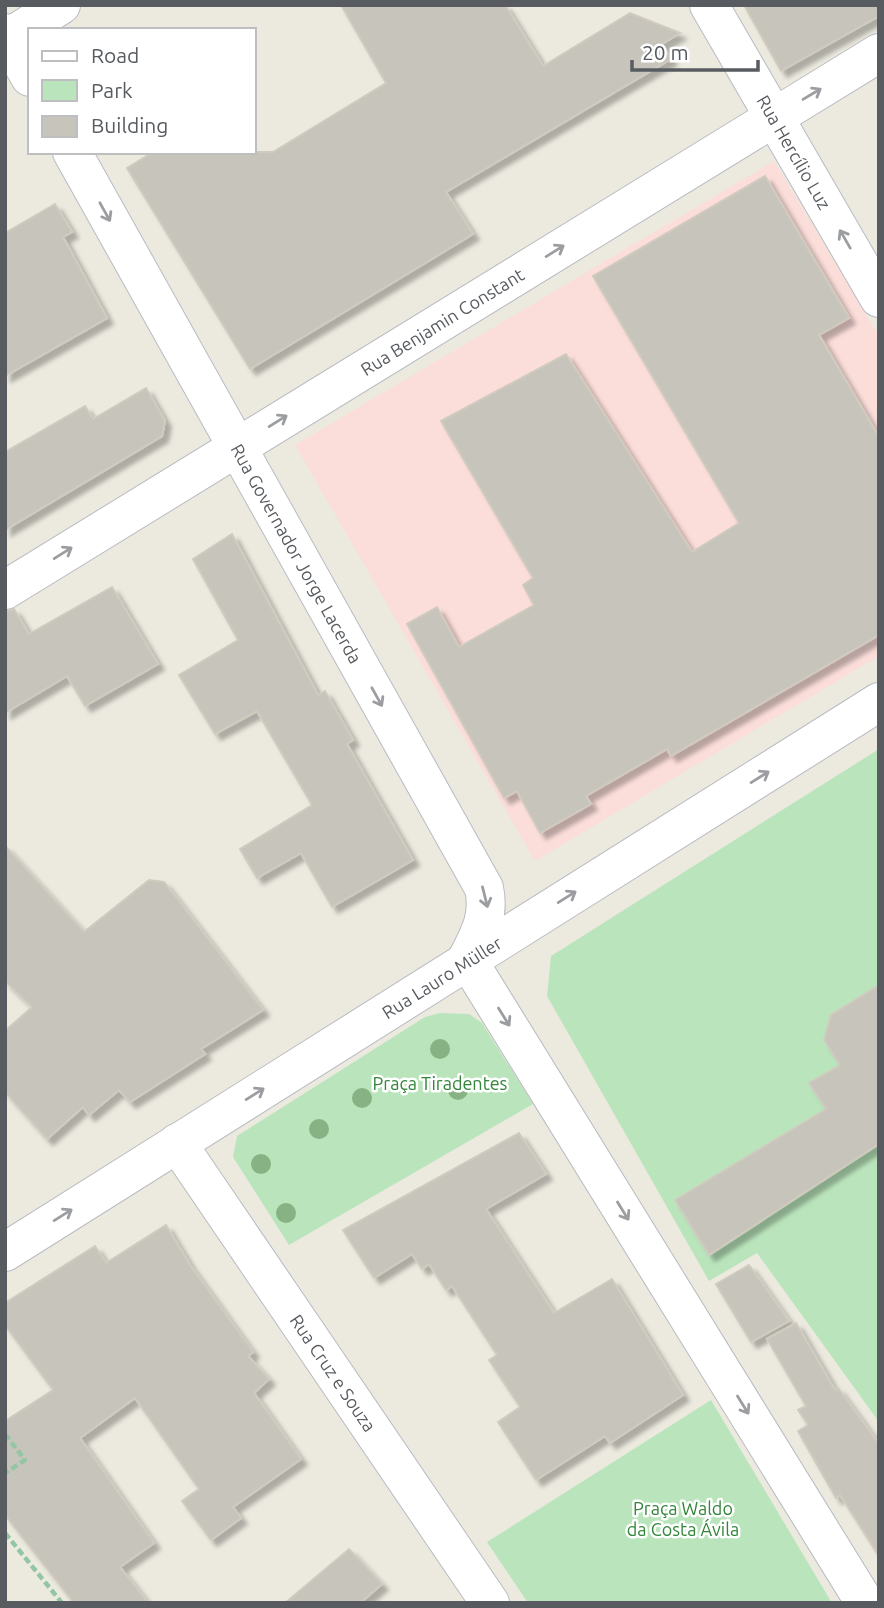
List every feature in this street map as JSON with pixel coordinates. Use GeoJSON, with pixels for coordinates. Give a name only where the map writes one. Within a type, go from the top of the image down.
{"type":"FeatureCollection","features":[{"type":"Feature","properties":{"kind":"street"},"geometry":{"type":"LineString","coordinates":[[28,74],[6,37],[61,5]]}},
{"type":"Feature","properties":{"kind":"street","name":"Rua Hercílio Luz"},"geometry":{"type":"LineString","coordinates":[[709,5],[879,298]]}},
{"type":"Feature","properties":{"kind":"street","name":"Rua Benjamin Constant"},"geometry":{"type":"LineString","coordinates":[[5,590],[236,445],[879,53]]}},
{"type":"Feature","properties":{"kind":"street","name":"Rua Governador Jorge Lacerda"},"geometry":{"type":"LineString","coordinates":[[73,154],[484,888],[488,908],[483,928],[467,960]]}},
{"type":"Feature","properties":{"kind":"street","name":"Rua Lauro Müller"},"geometry":{"type":"LineString","coordinates":[[5,1252],[879,702]]}},
{"type":"Feature","properties":{"kind":"street"},"geometry":{"type":"LineString","coordinates":[[467,960],[865,1603]]}},
{"type":"Feature","properties":{"kind":"street","name":"Rua Cruz e Souza"},"geometry":{"type":"LineString","coordinates":[[177,1143],[490,1603]]}},
{"type":"Feature","properties":{"kind":"path"},"geometry":{"type":"LineString","coordinates":[[5,1434],[25,1460],[5,1473]]}},
{"type":"Feature","properties":{"kind":"path"},"geometry":{"type":"LineString","coordinates":[[5,1533],[62,1603]]}},
{"type":"Feature","properties":{"kind":"shaded area"},"geometry":{"type":"Polygon","coordinates":[[[774,161],[879,336],[879,656],[535,861],[295,445],[774,161]]]}},
{"type":"Feature","properties":{"kind":"green space"},"geometry":{"type":"Polygon","coordinates":[[[879,749],[879,1422],[757,1253],[709,1281],[547,996],[551,956],[879,749]]]}},
{"type":"Feature","properties":{"kind":"green space","name":"Praça Tiradentes"},"geometry":{"type":"Polygon","coordinates":[[[440,1013],[469,1014],[482,1023],[533,1104],[289,1245],[233,1157],[237,1136],[425,1017],[440,1013]]]}},
{"type":"Feature","properties":{"kind":"green space","name":"Praça Waldo da Costa Ávila"},"geometry":{"type":"Polygon","coordinates":[[[711,1400],[832,1603],[528,1603],[487,1542],[711,1400]]]}},
{"type":"Feature","properties":{"kind":"building"},"geometry":{"type":"Polygon","coordinates":[[[341,5],[505,5],[543,66],[630,13],[680,33],[662,44],[671,59],[446,192],[473,234],[250,369],[127,168],[150,154],[273,152],[386,83],[341,5]]]}},
{"type":"Feature","properties":{"kind":"building"},"geometry":{"type":"Polygon","coordinates":[[[744,5],[879,5],[879,16],[781,71],[744,5]]]}},
{"type":"Feature","properties":{"kind":"building"},"geometry":{"type":"Polygon","coordinates":[[[765,176],[849,318],[819,335],[879,437],[879,635],[671,756],[667,749],[586,796],[591,804],[540,833],[517,791],[504,798],[407,624],[437,607],[459,647],[534,605],[523,585],[533,578],[441,421],[566,354],[692,552],[739,523],[593,276],[765,176]]]}},
{"type":"Feature","properties":{"kind":"building"},"geometry":{"type":"Polygon","coordinates":[[[55,204],[72,232],[63,237],[107,318],[5,376],[5,233],[55,204]]]}},
{"type":"Feature","properties":{"kind":"building"},"geometry":{"type":"Polygon","coordinates":[[[146,388],[165,421],[162,436],[5,530],[5,452],[85,406],[93,419],[146,388]]]}},
{"type":"Feature","properties":{"kind":"building"},"geometry":{"type":"Polygon","coordinates":[[[232,534],[318,695],[325,691],[353,740],[347,744],[413,860],[332,907],[301,853],[257,878],[240,849],[312,805],[257,711],[215,734],[179,675],[238,640],[193,559],[232,534]]]}},
{"type":"Feature","properties":{"kind":"building"},"geometry":{"type":"Polygon","coordinates":[[[112,587],[158,664],[85,706],[67,676],[5,713],[5,612],[14,609],[29,634],[112,587]]]}},
{"type":"Feature","properties":{"kind":"building"},"geometry":{"type":"Polygon","coordinates":[[[5,846],[84,932],[149,880],[164,882],[263,1010],[201,1049],[205,1054],[130,1102],[119,1090],[89,1115],[83,1107],[47,1139],[5,1092],[5,1031],[32,1007],[5,981],[5,846]]]}},
{"type":"Feature","properties":{"kind":"building"},"geometry":{"type":"Polygon","coordinates":[[[879,985],[879,1144],[709,1255],[675,1200],[826,1109],[809,1083],[840,1065],[824,1040],[831,1015],[879,985]]]}},
{"type":"Feature","properties":{"kind":"building"},"geometry":{"type":"Polygon","coordinates":[[[519,1133],[546,1174],[486,1209],[554,1313],[612,1279],[683,1395],[610,1443],[605,1436],[536,1480],[498,1422],[520,1407],[489,1360],[497,1355],[452,1286],[446,1290],[429,1264],[422,1269],[412,1254],[374,1278],[343,1230],[519,1133]]]}},
{"type":"Feature","properties":{"kind":"building"},"geometry":{"type":"Polygon","coordinates":[[[166,1225],[190,1265],[253,1352],[248,1356],[269,1379],[254,1393],[301,1459],[233,1507],[241,1518],[211,1540],[182,1501],[199,1489],[135,1398],[80,1438],[154,1543],[120,1567],[148,1603],[74,1603],[5,1515],[5,1421],[53,1390],[5,1325],[5,1303],[95,1246],[106,1263],[166,1225]]]}},
{"type":"Feature","properties":{"kind":"building"},"geometry":{"type":"Polygon","coordinates":[[[749,1265],[789,1321],[751,1342],[716,1284],[749,1265]]]}},
{"type":"Feature","properties":{"kind":"building"},"geometry":{"type":"Polygon","coordinates":[[[796,1323],[835,1390],[838,1388],[879,1444],[879,1556],[840,1495],[836,1498],[798,1431],[808,1425],[798,1410],[806,1406],[767,1339],[796,1323]]]}},
{"type":"Feature","properties":{"kind":"building"},"geometry":{"type":"Polygon","coordinates":[[[349,1549],[382,1584],[360,1603],[285,1603],[349,1549]]]}}]}
